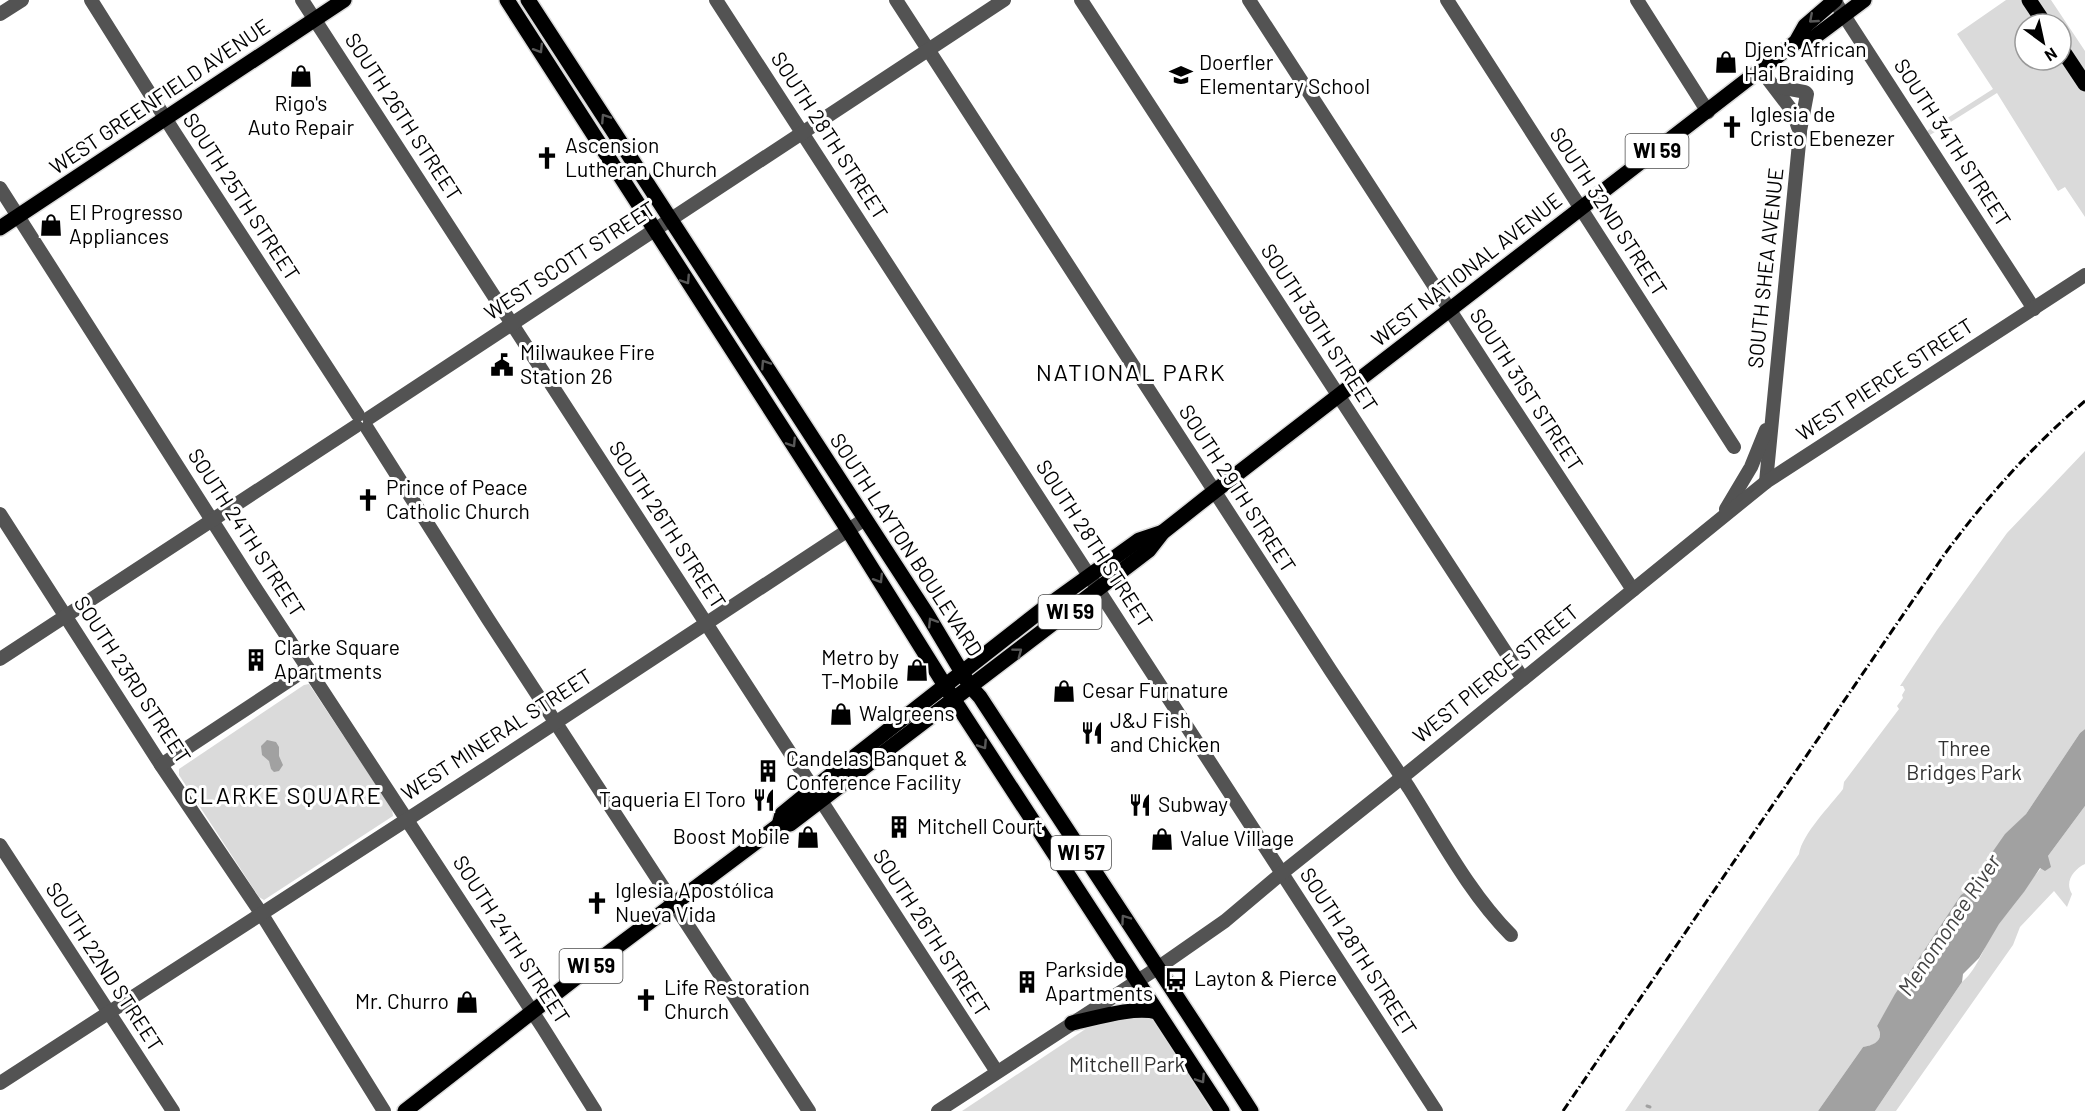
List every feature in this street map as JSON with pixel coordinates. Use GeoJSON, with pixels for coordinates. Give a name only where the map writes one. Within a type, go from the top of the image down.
{"type":"FeatureCollection","features":[{"type":"Feature","properties":{"kind":"main road","name":"WEST GREENFIELD AVENUE"},"geometry":{"type":"LineString","coordinates":[[0,228],[344,0]]}},
{"type":"Feature","properties":{"kind":"main road","name":"SOUTH LAYTON BOULEVARD"},"geometry":{"type":"LineString","coordinates":[[507,0],[848,530],[954,700],[1222,1111]]}},
{"type":"Feature","properties":{"kind":"main road","name":"SOUTH LAYTON BOULEVARD"},"geometry":{"type":"LineString","coordinates":[[528,0],[672,219],[963,671],[970,686],[980,697],[1029,770],[1251,1111]]}},
{"type":"Feature","properties":{"kind":"main road","name":"WEST NATIONAL AVENUE"},"geometry":{"type":"LineString","coordinates":[[405,1111],[779,825],[782,814],[816,795],[954,700],[1098,590],[1149,550],[1163,532],[1796,42],[1805,26],[1834,0]]}},
{"type":"Feature","properties":{"kind":"main road","name":"WEST NATIONAL AVENUE"},"geometry":{"type":"LineString","coordinates":[[1796,42],[1812,39],[1864,0]]}},
{"type":"Feature","properties":{"kind":"main road"},"geometry":{"type":"LineString","coordinates":[[2073,66],[2085,84]]}},
{"type":"Feature","properties":{"kind":"main road","name":"WEST NATIONAL AVENUE"},"geometry":{"type":"LineString","coordinates":[[816,795],[945,685],[1026,621],[1139,540],[1163,532]]}},
{"type":"Feature","properties":{"kind":"main road"},"geometry":{"type":"LineString","coordinates":[[1012,790],[1023,784],[1028,785],[1046,811],[1062,823]]}},
{"type":"Feature","properties":{"kind":"main road"},"geometry":{"type":"LineString","coordinates":[[1072,1023],[1129,1012],[1149,1010],[1157,1012]]}},
{"type":"Feature","properties":{"kind":"street"},"geometry":{"type":"LineString","coordinates":[[0,14],[22,0]]}},
{"type":"Feature","properties":{"kind":"street","name":"SOUTH 25TH STREET"},"geometry":{"type":"LineString","coordinates":[[91,0],[488,619],[809,1111]]}},
{"type":"Feature","properties":{"kind":"street","name":"SOUTH 26TH STREET"},"geometry":{"type":"LineString","coordinates":[[302,0],[997,1072]]}},
{"type":"Feature","properties":{"kind":"street","name":"SOUTH 28TH STREET"},"geometry":{"type":"LineString","coordinates":[[716,0],[1436,1111]]}},
{"type":"Feature","properties":{"kind":"street","name":"SOUTH 29TH STREET"},"geometry":{"type":"LineString","coordinates":[[896,0],[1487,910],[1511,935]]}},
{"type":"Feature","properties":{"kind":"street","name":"WEST SCOTT STREET"},"geometry":{"type":"LineString","coordinates":[[0,660],[1004,0]]}},
{"type":"Feature","properties":{"kind":"street","name":"SOUTH 30TH STREET"},"geometry":{"type":"LineString","coordinates":[[1081,0],[1523,679]]}},
{"type":"Feature","properties":{"kind":"street","name":"SOUTH 31ST STREET"},"geometry":{"type":"LineString","coordinates":[[1249,0],[1633,590]]}},
{"type":"Feature","properties":{"kind":"street","name":"SOUTH 32ND STREET"},"geometry":{"type":"LineString","coordinates":[[1447,0],[1734,447]]}},
{"type":"Feature","properties":{"kind":"street"},"geometry":{"type":"LineString","coordinates":[[1637,0],[1708,112]]}},
{"type":"Feature","properties":{"kind":"street","name":"SOUTH 34TH STREET"},"geometry":{"type":"LineString","coordinates":[[1834,0],[2034,309]]}},
{"type":"Feature","properties":{"kind":"street","name":"SOUTH SHEA AVENUE"},"geometry":{"type":"LineString","coordinates":[[1761,70],[1793,112],[1800,134],[1766,482]]}},
{"type":"Feature","properties":{"kind":"street"},"geometry":{"type":"LineString","coordinates":[[1774,86],[1807,94],[1800,134]]}},
{"type":"Feature","properties":{"kind":"street","name":"SOUTH 24TH STREET"},"geometry":{"type":"LineString","coordinates":[[0,188],[595,1111]]}},
{"type":"Feature","properties":{"kind":"street","name":"WEST PIERCE STREET"},"geometry":{"type":"LineString","coordinates":[[938,1111],[1226,921],[1282,873],[1766,482],[2085,275]]}},
{"type":"Feature","properties":{"kind":"street"},"geometry":{"type":"LineString","coordinates":[[1719,519],[1751,467],[1773,411]]}},
{"type":"Feature","properties":{"kind":"street","name":"SOUTH 23RD STREET"},"geometry":{"type":"LineString","coordinates":[[0,514],[161,765],[261,913],[384,1111]]}},
{"type":"Feature","properties":{"kind":"street","name":"WEST MINERAL STREET"},"geometry":{"type":"LineString","coordinates":[[0,1083],[865,519]]}},
{"type":"Feature","properties":{"kind":"street"},"geometry":{"type":"LineString","coordinates":[[161,765],[308,668]]}},
{"type":"Feature","properties":{"kind":"street","name":"SOUTH 22ND STREET"},"geometry":{"type":"LineString","coordinates":[[0,845],[173,1111]]}},
{"type":"Feature","properties":{"kind":"green space"},"geometry":{"type":"Polygon","coordinates":[[[2006,0],[2051,0],[2059,12],[2013,12],[2013,72],[2073,72],[2073,33],[2085,51],[2085,217],[2065,187],[2058,191],[1997,93],[1930,135],[1927,131],[1993,89],[1957,34],[2006,0]]]}},
{"type":"Feature","properties":{"kind":"green space","name":"Three Bridges Park"},"geometry":{"type":"Polygon","coordinates":[[[2085,451],[2085,729],[2080,733],[2026,814],[2006,834],[1977,874],[1974,887],[1905,979],[1877,1026],[1880,1035],[1878,1041],[1863,1047],[1818,1111],[1625,1111],[1799,854],[1811,829],[1843,789],[1844,782],[1899,709],[1897,706],[1905,690],[1903,686],[1900,686],[1937,630],[2007,533],[2085,451]]]}},
{"type":"Feature","properties":{"kind":"green space"},"geometry":{"type":"Polygon","coordinates":[[[309,684],[392,809],[393,816],[264,900],[259,897],[179,775],[179,769],[304,685],[309,684]]]}},
{"type":"Feature","properties":{"kind":"green space"},"geometry":{"type":"Polygon","coordinates":[[[2085,806],[2085,864],[2071,876],[2069,885],[2072,894],[2067,907],[2054,891],[2020,927],[2013,945],[1896,1111],[1875,1111],[1973,969],[1999,923],[2085,806]]]}},
{"type":"Feature","properties":{"kind":"green space","name":"Mitchell Park"},"geometry":{"type":"Polygon","coordinates":[[[1146,1014],[1155,1020],[1211,1111],[962,1111],[1087,1028],[1146,1014]]]}},
{"type":"Feature","properties":{"kind":"water","name":"Menomonee River"},"geometry":{"type":"Polygon","coordinates":[[[2085,729],[2085,806],[2048,856],[2051,867],[2045,871],[2040,868],[1999,924],[1979,958],[1963,974],[1962,982],[1875,1111],[1818,1111],[1863,1047],[1878,1041],[1880,1034],[1877,1026],[1895,994],[1961,895],[1974,887],[1977,874],[2005,834],[2026,814],[2080,733],[2085,729]]]}},
{"type":"Feature","properties":{"kind":"water"},"geometry":{"type":"Polygon","coordinates":[[[267,740],[276,742],[279,747],[279,756],[283,765],[279,771],[274,772],[269,761],[262,755],[261,746],[267,740]]]}},
{"type":"Feature","properties":{"kind":"railway"},"geometry":{"type":"LineString","coordinates":[[1563,1111],[1944,555],[2010,474],[2046,436],[2085,401]]}},
{"type":"Feature","properties":{"kind":"place","name":"Djen's African Hai Braiding"},"geometry":{"type":"Point","coordinates":[1726,62]}},
{"type":"Feature","properties":{"kind":"place","name":"Doerfler Elementary School"},"geometry":{"type":"Point","coordinates":[1181,75]}},
{"type":"Feature","properties":{"kind":"place","name":"Rigo's Auto Repair"},"geometry":{"type":"Point","coordinates":[301,76]}},
{"type":"Feature","properties":{"kind":"place","name":"Iglesia de Cristo Ebenezer"},"geometry":{"type":"Point","coordinates":[1732,127]}},
{"type":"Feature","properties":{"kind":"place","name":"Ascension Lutheran Church"},"geometry":{"type":"Point","coordinates":[547,158]}},
{"type":"Feature","properties":{"kind":"place","name":"El Progresso Appliances"},"geometry":{"type":"Point","coordinates":[51,225]}},
{"type":"Feature","properties":{"kind":"place","name":"Milwaukee Fire Station 26"},"geometry":{"type":"Point","coordinates":[502,365]}},
{"type":"Feature","properties":{"kind":"place","name":"Prince of Peace Catholic Church"},"geometry":{"type":"Point","coordinates":[368,500]}},
{"type":"Feature","properties":{"kind":"place","name":"Clarke Square Apartments"},"geometry":{"type":"Point","coordinates":[256,660]}},
{"type":"Feature","properties":{"kind":"place","name":"Metro by T-Mobile"},"geometry":{"type":"Point","coordinates":[917,670]}},
{"type":"Feature","properties":{"kind":"place","name":"Cesar Furnature"},"geometry":{"type":"Point","coordinates":[1064,691]}},
{"type":"Feature","properties":{"kind":"place","name":"Walgreens"},"geometry":{"type":"Point","coordinates":[841,714]}},
{"type":"Feature","properties":{"kind":"place","name":"J&J Fish and Chicken"},"geometry":{"type":"Point","coordinates":[1092,733]}},
{"type":"Feature","properties":{"kind":"place","name":"Candelas Banquet & Conference Facility"},"geometry":{"type":"Point","coordinates":[768,771]}},
{"type":"Feature","properties":{"kind":"place","name":"Taqueria El Toro"},"geometry":{"type":"Point","coordinates":[764,800]}},
{"type":"Feature","properties":{"kind":"place","name":"Subway"},"geometry":{"type":"Point","coordinates":[1140,805]}},
{"type":"Feature","properties":{"kind":"place","name":"Mitchell Court"},"geometry":{"type":"Point","coordinates":[899,827]}},
{"type":"Feature","properties":{"kind":"place","name":"Boost Mobile"},"geometry":{"type":"Point","coordinates":[808,837]}},
{"type":"Feature","properties":{"kind":"place","name":"Value Village"},"geometry":{"type":"Point","coordinates":[1162,839]}},
{"type":"Feature","properties":{"kind":"place","name":"Iglesia Apostólica Nueva Vida"},"geometry":{"type":"Point","coordinates":[597,903]}},
{"type":"Feature","properties":{"kind":"place","name":"Layton & Pierce"},"geometry":{"type":"Point","coordinates":[1176,979]}},
{"type":"Feature","properties":{"kind":"place","name":"Parkside Apartments"},"geometry":{"type":"Point","coordinates":[1027,982]}},
{"type":"Feature","properties":{"kind":"place","name":"Life Restoration Church"},"geometry":{"type":"Point","coordinates":[646,1000]}},
{"type":"Feature","properties":{"kind":"place","name":"Mr. Churro"},"geometry":{"type":"Point","coordinates":[467,1002]}},
{"type":"Feature","properties":{"kind":"district","name":"NATIONAL PARK"},"geometry":{"type":"Point","coordinates":[1131,373]}},
{"type":"Feature","properties":{"kind":"district","name":"CLARKE SQUARE"},"geometry":{"type":"Point","coordinates":[283,796]}}]}
